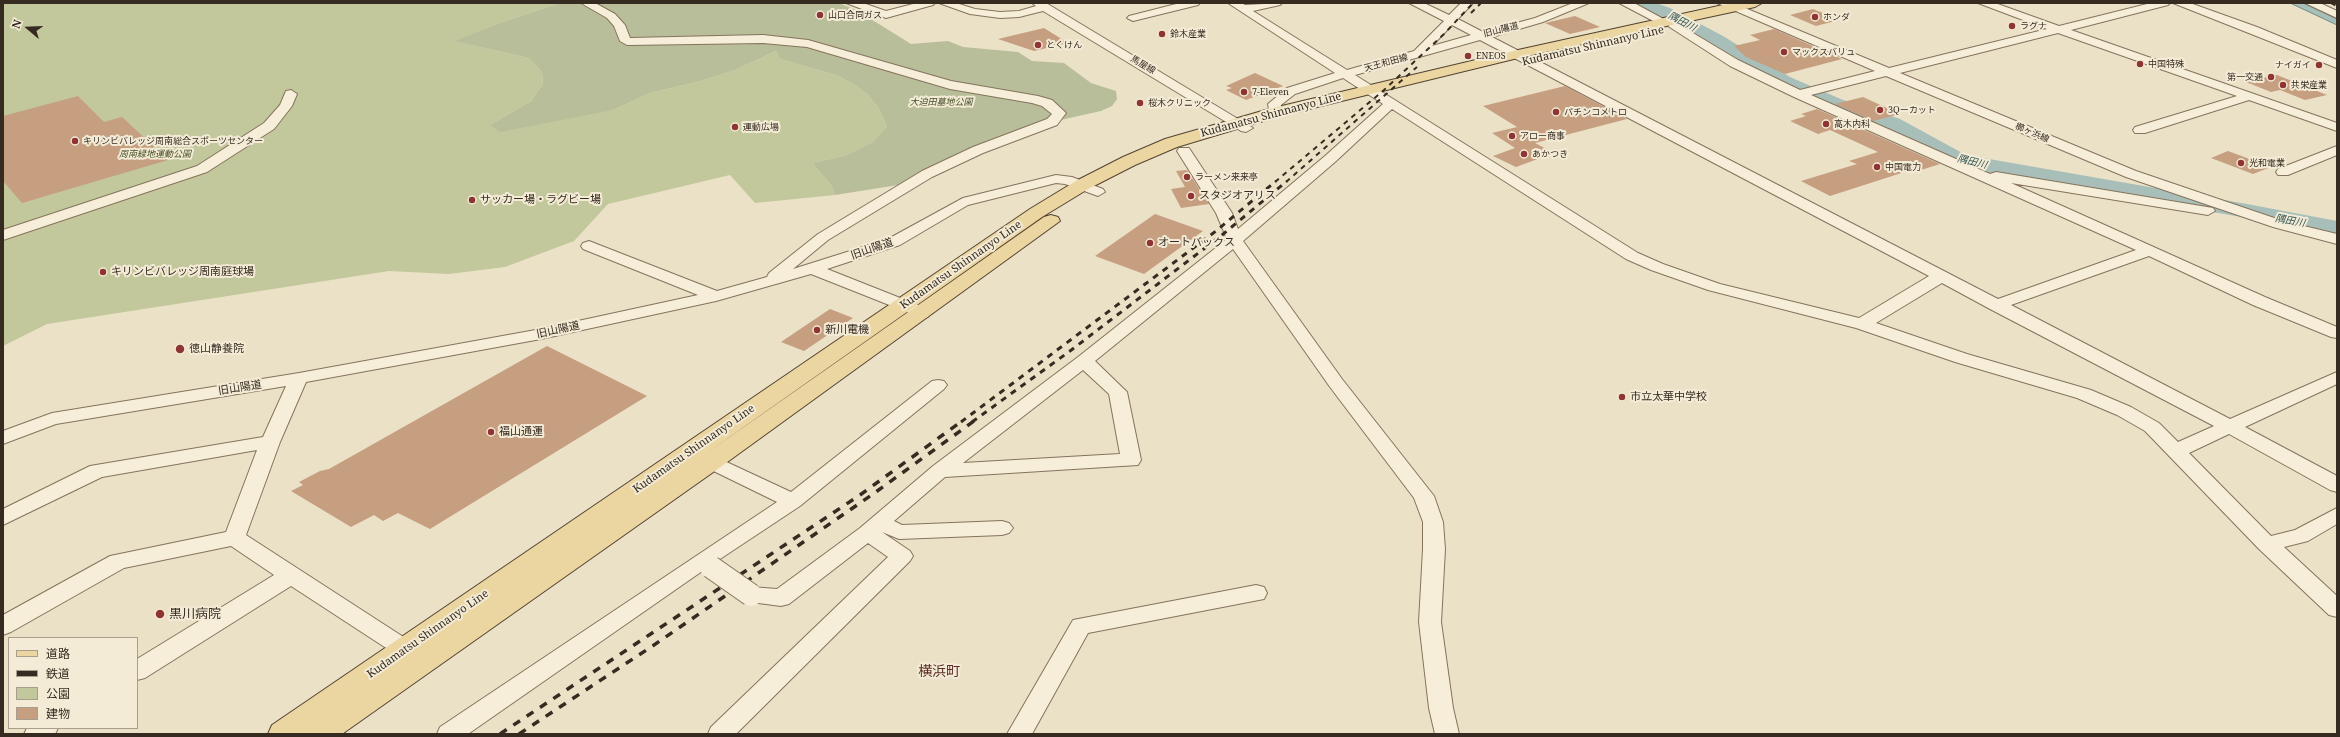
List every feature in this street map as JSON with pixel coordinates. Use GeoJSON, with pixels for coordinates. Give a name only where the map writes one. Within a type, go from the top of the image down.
{"type":"FeatureCollection","features":[{"type":"Feature","properties":{"kind":"main road","name":"Kudamatsu Shinnanyo Line"},"geometry":{"type":"LineString","coordinates":[[283,734],[691,452],[1052,220],[1090,188],[1171,143],[1242,125],[1380,97],[1524,58],[1676,23],[1725,14],[1729,5],[1755,3]]}},
{"type":"Feature","properties":{"kind":"main road","name":"Kudamatsu Shinnanyo Line"},"geometry":{"type":"LineString","coordinates":[[1090,188],[1143,168],[1275,112],[1380,97]]}},
{"type":"Feature","properties":{"kind":"main road","name":"Kudamatsu Shinnanyo Line"},"geometry":{"type":"LineString","coordinates":[[319,734],[710,462],[913,309]]}},
{"type":"Feature","properties":{"kind":"street"},"geometry":{"type":"LineString","coordinates":[[587,3],[610,16],[619,25],[624,39],[627,41],[642,42],[763,39],[808,44],[950,85],[1033,99],[1047,103],[1059,113],[1052,122],[978,150],[927,174],[894,193],[823,237],[772,279]]}},
{"type":"Feature","properties":{"kind":"street"},"geometry":{"type":"LineString","coordinates":[[852,3],[886,15],[929,3]]}},
{"type":"Feature","properties":{"kind":"street"},"geometry":{"type":"LineString","coordinates":[[945,3],[974,12],[1000,15],[1019,14],[1042,5]]}},
{"type":"Feature","properties":{"kind":"street"},"geometry":{"type":"LineString","coordinates":[[1133,18],[1194,3]]}},
{"type":"Feature","properties":{"kind":"street"},"geometry":{"type":"LineString","coordinates":[[1239,6],[1276,3]]}},
{"type":"Feature","properties":{"kind":"street"},"geometry":{"type":"LineString","coordinates":[[1415,3],[1480,35],[2229,426],[2337,485]]}},
{"type":"Feature","properties":{"kind":"street","name":"天王和田線"},"geometry":{"type":"LineString","coordinates":[[1345,74],[1417,55],[1467,3]]}},
{"type":"Feature","properties":{"kind":"street","name":"旧山陽道"},"geometry":{"type":"LineString","coordinates":[[1417,55],[1480,35],[1539,20],[1583,3]]}},
{"type":"Feature","properties":{"kind":"street"},"geometry":{"type":"LineString","coordinates":[[1625,3],[1676,23],[1734,63],[1799,94],[1970,172],[2150,250],[2259,301],[2337,333]]}},
{"type":"Feature","properties":{"kind":"street"},"geometry":{"type":"LineString","coordinates":[[1984,3],[2337,127]]}},
{"type":"Feature","properties":{"kind":"street"},"geometry":{"type":"LineString","coordinates":[[1799,94],[2057,28],[2164,3]]}},
{"type":"Feature","properties":{"kind":"street"},"geometry":{"type":"LineString","coordinates":[[2179,3],[2253,28],[2337,64]]}},
{"type":"Feature","properties":{"kind":"street"},"geometry":{"type":"LineString","coordinates":[[2311,3],[2337,15]]}},
{"type":"Feature","properties":{"kind":"street","name":"馬屋線"},"geometry":{"type":"LineString","coordinates":[[1042,5],[1242,125]]}},
{"type":"Feature","properties":{"kind":"street","name":"櫛ヶ浜線"},"geometry":{"type":"LineString","coordinates":[[1729,5],[2131,174],[2278,224],[2337,239]]}},
{"type":"Feature","properties":{"kind":"street"},"geometry":{"type":"LineString","coordinates":[[1239,6],[1345,74]]}},
{"type":"Feature","properties":{"kind":"street"},"geometry":{"type":"LineString","coordinates":[[1275,112],[1274,104],[1291,92],[1308,84],[1345,74]]}},
{"type":"Feature","properties":{"kind":"street","name":"天王和田線"},"geometry":{"type":"LineString","coordinates":[[1345,74],[1632,256],[1714,287],[1862,324],[1961,358],[2084,394],[2124,411],[2152,427],[2267,544],[2337,609]]}},
{"type":"Feature","properties":{"kind":"street"},"geometry":{"type":"LineString","coordinates":[[3,235],[202,169],[269,126],[286,106],[291,94]]}},
{"type":"Feature","properties":{"kind":"street"},"geometry":{"type":"LineString","coordinates":[[2140,130],[2250,96]]}},
{"type":"Feature","properties":{"kind":"street"},"geometry":{"type":"LineString","coordinates":[[707,563],[751,595],[781,598],[874,528],[940,471],[1084,361],[1235,240],[1330,159],[1380,97]]}},
{"type":"Feature","properties":{"kind":"street"},"geometry":{"type":"LineString","coordinates":[[2283,172],[2337,150]]}},
{"type":"Feature","properties":{"kind":"street"},"geometry":{"type":"LineString","coordinates":[[1184,151],[1224,213],[1235,240],[1336,382],[1424,496],[1433,522],[1434,549],[1430,622],[1441,708],[1447,734]]}},
{"type":"Feature","properties":{"kind":"street"},"geometry":{"type":"LineString","coordinates":[[1970,172],[2203,209],[2337,247]]}},
{"type":"Feature","properties":{"kind":"street"},"geometry":{"type":"LineString","coordinates":[[2103,194],[2131,174]]}},
{"type":"Feature","properties":{"kind":"street","name":"旧山陽道"},"geometry":{"type":"LineString","coordinates":[[3,438],[52,419],[299,378],[541,334],[716,296],[772,279],[812,269],[894,242],[962,202],[1056,179],[1067,180],[1090,188]]}},
{"type":"Feature","properties":{"kind":"street"},"geometry":{"type":"LineString","coordinates":[[589,246],[716,296]]}},
{"type":"Feature","properties":{"kind":"street"},"geometry":{"type":"LineString","coordinates":[[1996,305],[2150,250]]}},
{"type":"Feature","properties":{"kind":"street"},"geometry":{"type":"LineString","coordinates":[[812,269],[913,309]]}},
{"type":"Feature","properties":{"kind":"street"},"geometry":{"type":"LineString","coordinates":[[1862,324],[1941,276]]}},
{"type":"Feature","properties":{"kind":"street"},"geometry":{"type":"LineString","coordinates":[[940,471],[1131,460],[1118,392],[1084,361]]}},
{"type":"Feature","properties":{"kind":"street"},"geometry":{"type":"LineString","coordinates":[[2176,451],[2337,377]]}},
{"type":"Feature","properties":{"kind":"street"},"geometry":{"type":"LineString","coordinates":[[234,538],[270,442],[299,378]]}},
{"type":"Feature","properties":{"kind":"street"},"geometry":{"type":"LineString","coordinates":[[449,734],[707,563],[793,501],[938,385]]}},
{"type":"Feature","properties":{"kind":"street"},"geometry":{"type":"LineString","coordinates":[[3,518],[98,471],[270,442]]}},
{"type":"Feature","properties":{"kind":"street"},"geometry":{"type":"LineString","coordinates":[[691,452],[793,501]]}},
{"type":"Feature","properties":{"kind":"street"},"geometry":{"type":"LineString","coordinates":[[2267,544],[2301,536],[2337,515]]}},
{"type":"Feature","properties":{"kind":"street"},"geometry":{"type":"LineString","coordinates":[[874,528],[900,532],[1002,528]]}},
{"type":"Feature","properties":{"kind":"street"},"geometry":{"type":"LineString","coordinates":[[720,734],[902,556],[874,528]]}},
{"type":"Feature","properties":{"kind":"street"},"geometry":{"type":"LineString","coordinates":[[3,626],[118,561],[234,538],[424,661]]}},
{"type":"Feature","properties":{"kind":"street"},"geometry":{"type":"LineString","coordinates":[[138,670],[291,575]]}},
{"type":"Feature","properties":{"kind":"street"},"geometry":{"type":"LineString","coordinates":[[1019,734],[1081,626],[1256,593]]}},
{"type":"Feature","properties":{"kind":"green space","name":"周南緑地運動公園"},"geometry":{"type":"Polygon","coordinates":[[[3,3],[560,3],[494,25],[455,41],[529,58],[542,72],[543,84],[531,101],[490,125],[613,110],[650,93],[701,81],[735,70],[776,51],[780,59],[836,75],[855,85],[867,94],[878,107],[887,126],[873,142],[844,156],[812,163],[831,185],[835,195],[755,203],[730,175],[608,204],[574,241],[505,267],[449,274],[389,271],[47,324],[3,346],[3,3]]]}},
{"type":"Feature","properties":{"kind":"green space","name":"大迫田墓地公園"},"geometry":{"type":"Polygon","coordinates":[[[560,3],[839,3],[858,11],[911,44],[948,41],[963,47],[1018,52],[1032,61],[1064,63],[1091,83],[1116,91],[1117,99],[1112,106],[1101,111],[1056,121],[911,183],[835,195],[831,185],[812,163],[844,156],[873,142],[887,126],[878,107],[867,94],[855,85],[836,75],[780,59],[776,51],[735,70],[701,81],[650,93],[613,110],[500,132],[490,125],[531,101],[543,84],[542,72],[529,58],[454,41],[494,25],[560,3]]]}},
{"type":"Feature","properties":{"kind":"water"},"geometry":{"type":"Polygon","coordinates":[[[2290,3],[2303,3],[2337,19],[2337,25],[2290,3]]]}},
{"type":"Feature","properties":{"kind":"building","name":"ホンダ"},"geometry":{"type":"Polygon","coordinates":[[[1813,9],[1839,20],[1816,26],[1790,15],[1813,9]]]}},
{"type":"Feature","properties":{"kind":"building"},"geometry":{"type":"Polygon","coordinates":[[[1575,16],[1600,27],[1570,34],[1545,23],[1575,16]]]}},
{"type":"Feature","properties":{"kind":"building","name":"とくけん"},"geometry":{"type":"Polygon","coordinates":[[[1044,28],[1068,43],[1034,51],[998,39],[1044,28]]]}},
{"type":"Feature","properties":{"kind":"building","name":"マックスバリュ"},"geometry":{"type":"Polygon","coordinates":[[[1774,29],[1842,59],[1785,74],[1746,57],[1734,46],[1760,40],[1750,35],[1774,29]]]}},
{"type":"Feature","properties":{"kind":"building"},"geometry":{"type":"Polygon","coordinates":[[[1255,73],[1283,86],[1246,100],[1226,90],[1232,88],[1226,86],[1255,73]]]}},
{"type":"Feature","properties":{"kind":"building","name":"共栄産業"},"geometry":{"type":"Polygon","coordinates":[[[2275,75],[2327,95],[2305,100],[2280,90],[2271,92],[2246,82],[2275,75]]]}},
{"type":"Feature","properties":{"kind":"building","name":"パチンコメトロ"},"geometry":{"type":"Polygon","coordinates":[[[1565,86],[1627,119],[1535,143],[1554,153],[1516,167],[1493,156],[1515,148],[1492,133],[1517,127],[1483,106],[1565,86]]]}},
{"type":"Feature","properties":{"kind":"building","name":"キリンビバレッジ周南総合スポーツセンター"},"geometry":{"type":"Polygon","coordinates":[[[78,96],[104,122],[122,117],[168,160],[22,203],[3,181],[3,116],[78,96]]]}},
{"type":"Feature","properties":{"kind":"building"},"geometry":{"type":"Polygon","coordinates":[[[1863,97],[1900,114],[1873,121],[1835,104],[1863,97]]]}},
{"type":"Feature","properties":{"kind":"building","name":"中国電力"},"geometry":{"type":"Polygon","coordinates":[[[1817,109],[1940,164],[1921,170],[1917,168],[1830,196],[1801,181],[1857,164],[1849,161],[1878,152],[1830,130],[1818,134],[1790,121],[1806,116],[1801,114],[1817,109]]]}},
{"type":"Feature","properties":{"kind":"building","name":"光和電業"},"geometry":{"type":"Polygon","coordinates":[[[2228,151],[2271,167],[2253,174],[2211,158],[2228,151]]]}},
{"type":"Feature","properties":{"kind":"building","name":"スタジオアリス"},"geometry":{"type":"Polygon","coordinates":[[[1187,170],[1209,204],[1181,208],[1171,189],[1185,187],[1176,171],[1187,170]]]}},
{"type":"Feature","properties":{"kind":"building","name":"オートバックス"},"geometry":{"type":"Polygon","coordinates":[[[1155,214],[1203,231],[1144,274],[1095,256],[1155,214]]]}},
{"type":"Feature","properties":{"kind":"building","name":"新川電機"},"geometry":{"type":"Polygon","coordinates":[[[830,309],[853,318],[804,351],[781,342],[830,309]]]}},
{"type":"Feature","properties":{"kind":"building","name":"福山通運"},"geometry":{"type":"Polygon","coordinates":[[[547,346],[647,396],[430,529],[398,513],[383,521],[374,515],[351,527],[291,491],[303,485],[299,482],[320,471],[329,469],[547,346]]]}},
{"type":"Feature","properties":{"kind":"waterway","name":"隅田川"},"geometry":{"type":"LineString","coordinates":[[1639,3],[1663,12],[1716,40],[1783,81],[1835,105],[1892,124],[1959,161],[2247,211],[2337,229]]}},
{"type":"Feature","properties":{"kind":"railway"},"geometry":{"type":"LineString","coordinates":[[1275,182],[1384,90],[1444,34],[1473,3]]}},
{"type":"Feature","properties":{"kind":"railway"},"geometry":{"type":"LineString","coordinates":[[1471,13],[1481,3]]}},
{"type":"Feature","properties":{"kind":"railway"},"geometry":{"type":"LineString","coordinates":[[2331,3],[2337,6]]}},
{"type":"Feature","properties":{"kind":"railway"},"geometry":{"type":"LineString","coordinates":[[1286,182],[1417,67]]}},
{"type":"Feature","properties":{"kind":"railway"},"geometry":{"type":"LineString","coordinates":[[961,422],[1216,231],[1276,181]]}},
{"type":"Feature","properties":{"kind":"railway"},"geometry":{"type":"LineString","coordinates":[[972,422],[1070,351],[1222,235],[1287,181]]}},
{"type":"Feature","properties":{"kind":"railway"},"geometry":{"type":"LineString","coordinates":[[500,734],[860,495],[962,421]]}},
{"type":"Feature","properties":{"kind":"railway"},"geometry":{"type":"LineString","coordinates":[[519,734],[654,645],[873,494],[974,421]]}},
{"type":"Feature","properties":{"kind":"place","name":"山口合同ガス"},"geometry":{"type":"Point","coordinates":[820,15]}},
{"type":"Feature","properties":{"kind":"place","name":"ホンダ"},"geometry":{"type":"Point","coordinates":[1815,17]}},
{"type":"Feature","properties":{"kind":"place","name":"ラグナ"},"geometry":{"type":"Point","coordinates":[2012,26]}},
{"type":"Feature","properties":{"kind":"place","name":"鈴木産業"},"geometry":{"type":"Point","coordinates":[1162,34]}},
{"type":"Feature","properties":{"kind":"place","name":"とくけん"},"geometry":{"type":"Point","coordinates":[1038,45]}},
{"type":"Feature","properties":{"kind":"place","name":"マックスバリュ"},"geometry":{"type":"Point","coordinates":[1784,52]}},
{"type":"Feature","properties":{"kind":"place","name":"ENEOS"},"geometry":{"type":"Point","coordinates":[1468,56]}},
{"type":"Feature","properties":{"kind":"place","name":"中国特殊"},"geometry":{"type":"Point","coordinates":[2140,64]}},
{"type":"Feature","properties":{"kind":"place","name":"ナイガイ"},"geometry":{"type":"Point","coordinates":[2319,65]}},
{"type":"Feature","properties":{"kind":"place","name":"第一交通"},"geometry":{"type":"Point","coordinates":[2271,77]}},
{"type":"Feature","properties":{"kind":"place","name":"共栄産業"},"geometry":{"type":"Point","coordinates":[2283,85]}},
{"type":"Feature","properties":{"kind":"place","name":"7-Eleven"},"geometry":{"type":"Point","coordinates":[1244,92]}},
{"type":"Feature","properties":{"kind":"place","name":"桜木クリニック"},"geometry":{"type":"Point","coordinates":[1140,103]}},
{"type":"Feature","properties":{"kind":"place","name":"3Qーカット"},"geometry":{"type":"Point","coordinates":[1880,110]}},
{"type":"Feature","properties":{"kind":"place","name":"パチンコメトロ"},"geometry":{"type":"Point","coordinates":[1556,112]}},
{"type":"Feature","properties":{"kind":"place","name":"高木内科"},"geometry":{"type":"Point","coordinates":[1826,124]}},
{"type":"Feature","properties":{"kind":"place","name":"運動広場"},"geometry":{"type":"Point","coordinates":[735,127]}},
{"type":"Feature","properties":{"kind":"place","name":"アロー商事"},"geometry":{"type":"Point","coordinates":[1512,136]}},
{"type":"Feature","properties":{"kind":"place","name":"キリンビバレッジ周南総合スポーツセンター"},"geometry":{"type":"Point","coordinates":[75,141]}},
{"type":"Feature","properties":{"kind":"place","name":"あかつき"},"geometry":{"type":"Point","coordinates":[1524,154]}},
{"type":"Feature","properties":{"kind":"place","name":"光和電業"},"geometry":{"type":"Point","coordinates":[2241,163]}},
{"type":"Feature","properties":{"kind":"place","name":"中国電力"},"geometry":{"type":"Point","coordinates":[1877,167]}},
{"type":"Feature","properties":{"kind":"place","name":"ラーメン来来亭"},"geometry":{"type":"Point","coordinates":[1187,177]}},
{"type":"Feature","properties":{"kind":"place","name":"スタジオアリス"},"geometry":{"type":"Point","coordinates":[1191,196]}},
{"type":"Feature","properties":{"kind":"place","name":"サッカー場・ラグビー場"},"geometry":{"type":"Point","coordinates":[472,200]}},
{"type":"Feature","properties":{"kind":"place","name":"オートバックス"},"geometry":{"type":"Point","coordinates":[1150,243]}},
{"type":"Feature","properties":{"kind":"place","name":"キリンビバレッジ周南庭球場"},"geometry":{"type":"Point","coordinates":[103,272]}},
{"type":"Feature","properties":{"kind":"place","name":"新川電機"},"geometry":{"type":"Point","coordinates":[817,330]}},
{"type":"Feature","properties":{"kind":"place","name":"徳山静養院"},"geometry":{"type":"Point","coordinates":[180,349]}},
{"type":"Feature","properties":{"kind":"place","name":"市立太華中学校"},"geometry":{"type":"Point","coordinates":[1622,397]}},
{"type":"Feature","properties":{"kind":"place","name":"福山通運"},"geometry":{"type":"Point","coordinates":[491,432]}},
{"type":"Feature","properties":{"kind":"place","name":"黒川病院"},"geometry":{"type":"Point","coordinates":[160,614]}},
{"type":"Feature","properties":{"kind":"district","name":"横浜町"},"geometry":{"type":"Point","coordinates":[939,672]}}]}
